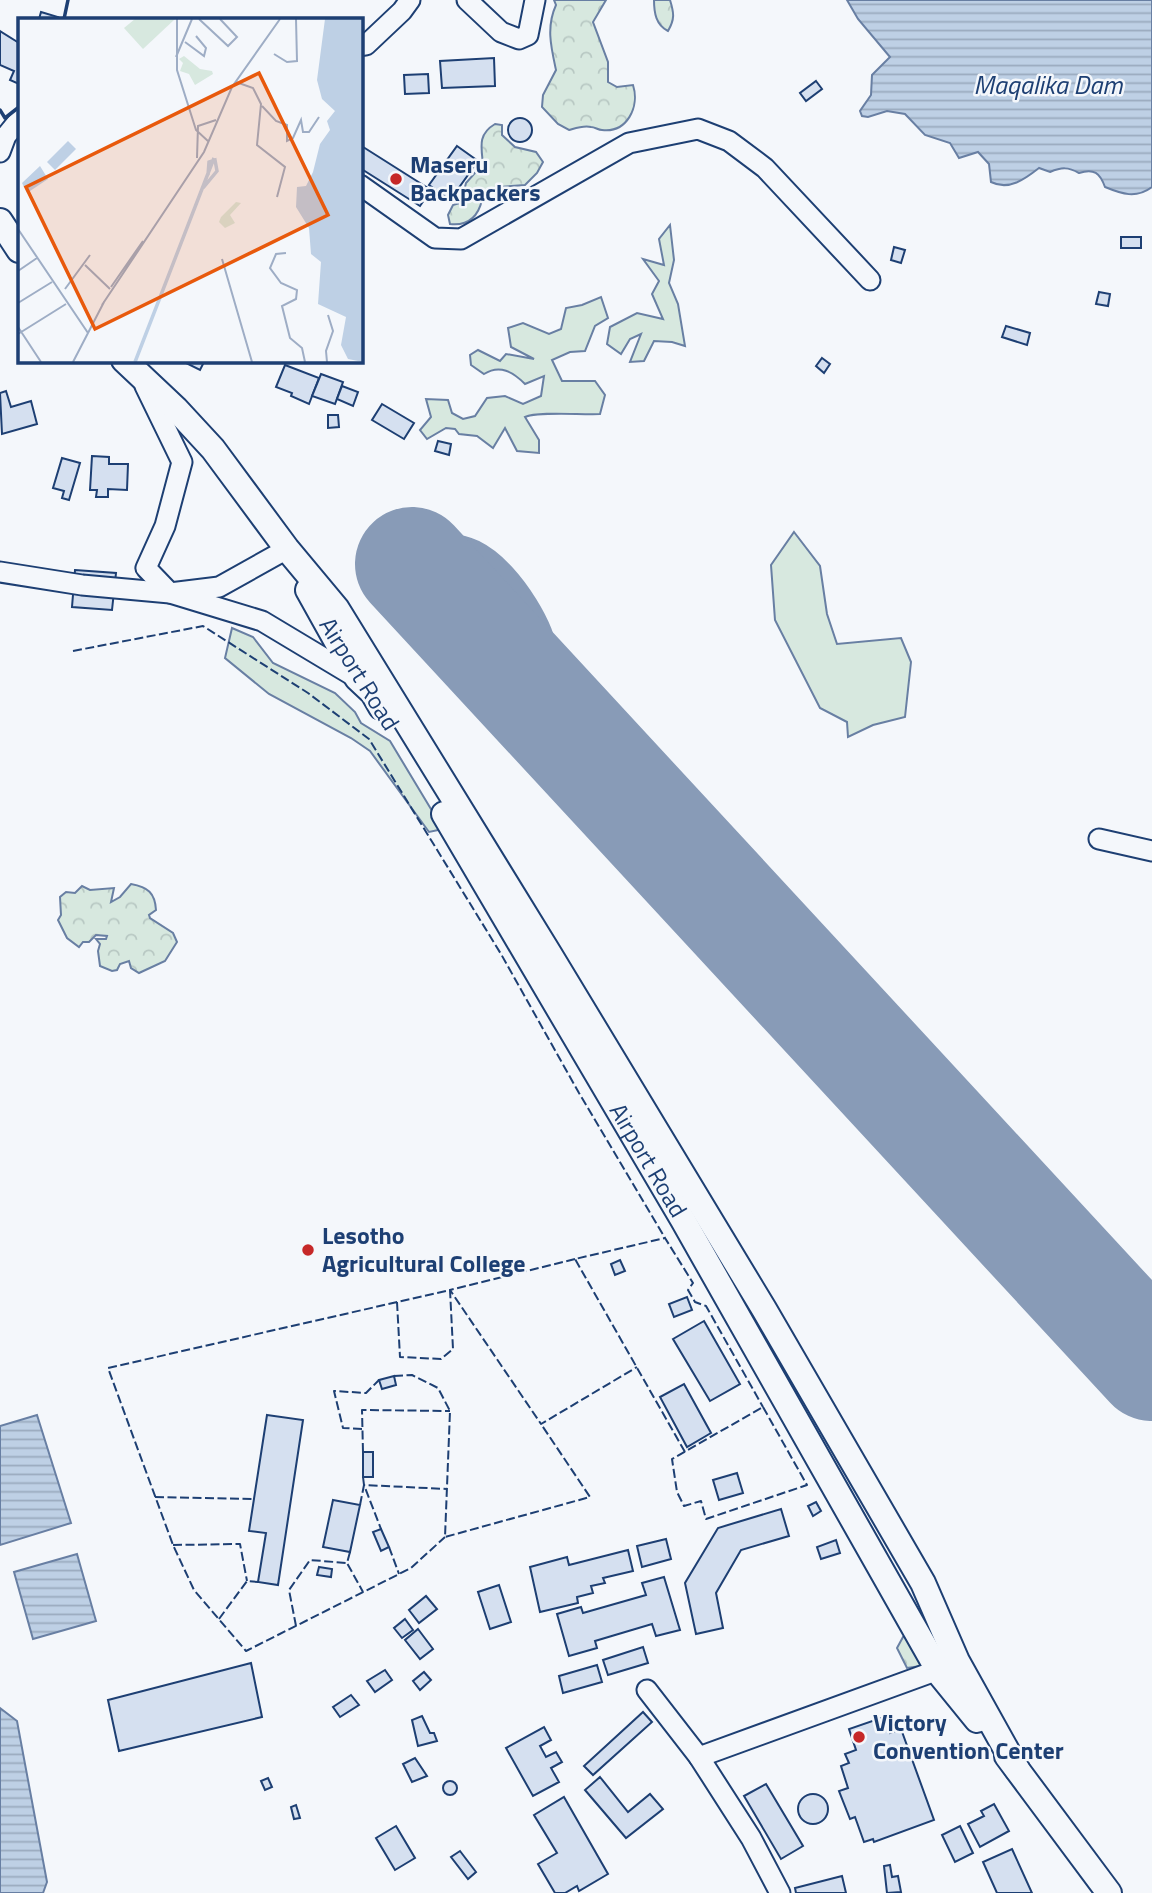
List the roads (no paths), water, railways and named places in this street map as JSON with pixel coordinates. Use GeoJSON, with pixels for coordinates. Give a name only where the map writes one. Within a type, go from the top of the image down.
{"type":"FeatureCollection","features":[{"type":"Feature","properties":{"kind":"main road"},"geometry":{"type":"LineString","coordinates":[[0,221],[18,248]]}},
{"type":"Feature","properties":{"kind":"main road","name":"Airport Road"},"geometry":{"type":"LineString","coordinates":[[132,368],[213,449],[287,549],[337,609],[757,1297],[923,1583],[957,1661],[1017,1769]]}},
{"type":"Feature","properties":{"kind":"main road","name":"Airport Road"},"geometry":{"type":"LineString","coordinates":[[287,549],[357,678],[373,693],[683,1220],[938,1670],[1017,1769],[1109,1893]]}},
{"type":"Feature","properties":{"kind":"street"},"geometry":{"type":"LineString","coordinates":[[362,46],[366,45],[402,11],[410,0]]}},
{"type":"Feature","properties":{"kind":"street"},"geometry":{"type":"LineString","coordinates":[[467,0],[501,32],[519,39],[528,35],[535,0]]}},
{"type":"Feature","properties":{"kind":"street"},"geometry":{"type":"LineString","coordinates":[[0,152],[6,136],[18,121]]}},
{"type":"Feature","properties":{"kind":"street"},"geometry":{"type":"LineString","coordinates":[[362,186],[435,238],[461,239],[629,143],[698,129],[729,141],[765,168],[870,280]]}},
{"type":"Feature","properties":{"kind":"street"},"geometry":{"type":"LineString","coordinates":[[132,368],[182,462],[164,526],[146,568],[170,593]]}},
{"type":"Feature","properties":{"kind":"street"},"geometry":{"type":"LineString","coordinates":[[170,593],[219,587],[287,549]]}},
{"type":"Feature","properties":{"kind":"street"},"geometry":{"type":"LineString","coordinates":[[0,572],[82,585],[170,593],[262,621],[357,678]]}},
{"type":"Feature","properties":{"kind":"street"},"geometry":{"type":"LineString","coordinates":[[1099,839],[1152,851]]}},
{"type":"Feature","properties":{"kind":"street"},"geometry":{"type":"LineString","coordinates":[[699,1756],[938,1670]]}},
{"type":"Feature","properties":{"kind":"street"},"geometry":{"type":"LineString","coordinates":[[647,1690],[699,1756],[751,1838],[779,1893]]}},
{"type":"Feature","properties":{"kind":"water","name":"Maqalika Dam"},"geometry":{"type":"Polygon","coordinates":[[[847,0],[1152,0],[1152,187],[1140,193],[1123,193],[1105,187],[1096,173],[1079,173],[1065,168],[1050,172],[1039,168],[1016,182],[998,184],[991,182],[989,164],[978,152],[959,158],[950,143],[925,135],[905,114],[887,111],[868,117],[862,116],[860,111],[871,95],[872,75],[890,57],[858,19],[847,0]]]}},
{"type":"Feature","properties":{"kind":"water"},"geometry":{"type":"Polygon","coordinates":[[[37,1415],[71,1523],[0,1545],[0,1426],[37,1415]]]}},
{"type":"Feature","properties":{"kind":"water"},"geometry":{"type":"Polygon","coordinates":[[[77,1554],[96,1621],[33,1639],[14,1572],[77,1554]]]}},
{"type":"Feature","properties":{"kind":"water"},"geometry":{"type":"Polygon","coordinates":[[[0,1708],[17,1721],[47,1882],[43,1893],[0,1893],[0,1708]]]}},
{"type":"Feature","properties":{"kind":"place","name":"Maseru Backpackers"},"geometry":{"type":"Point","coordinates":[396,179]}},
{"type":"Feature","properties":{"kind":"place","name":"Lesotho Agricultural College"},"geometry":{"type":"Point","coordinates":[308,1250]}},
{"type":"Feature","properties":{"kind":"place","name":"Victory Convention Center"},"geometry":{"type":"Point","coordinates":[859,1737]}}]}
